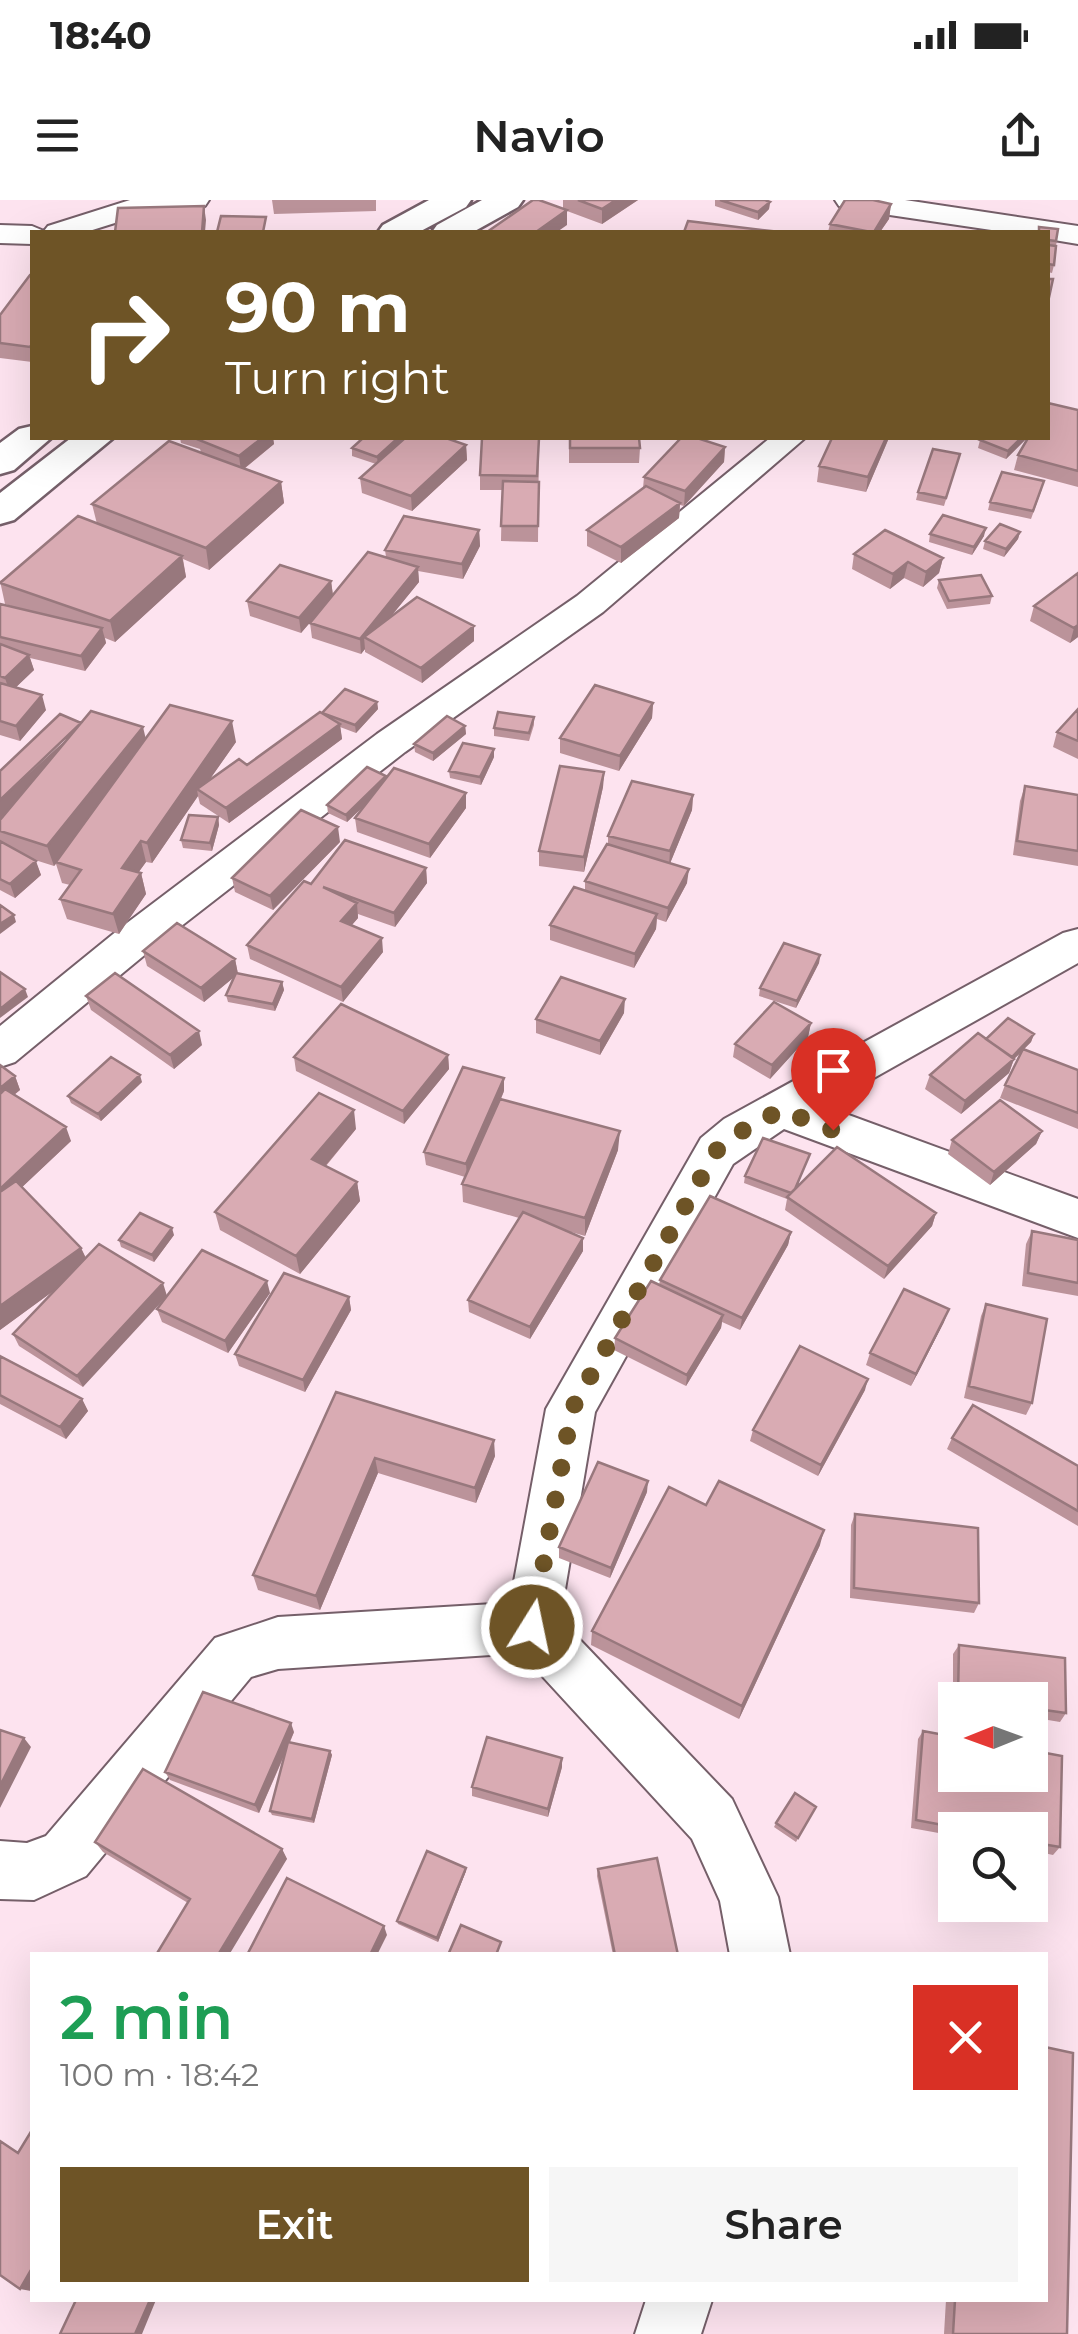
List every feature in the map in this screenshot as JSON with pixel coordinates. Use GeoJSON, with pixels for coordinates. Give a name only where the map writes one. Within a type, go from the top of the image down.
{"type":"FeatureCollection","features":[{"type":"Feature","properties":{"kind":"main road"},"geometry":{"type":"LineString","coordinates":[[399,230],[454,200]]}},
{"type":"Feature","properties":{"kind":"main road"},"geometry":{"type":"LineString","coordinates":[[453,230],[506,200]]}},
{"type":"Feature","properties":{"kind":"main road"},"geometry":{"type":"LineString","coordinates":[[0,462],[30,439]]}},
{"type":"Feature","properties":{"kind":"main road"},"geometry":{"type":"LineString","coordinates":[[0,512],[91,440]]}},
{"type":"Feature","properties":{"kind":"street"},"geometry":{"type":"LineString","coordinates":[[64,230],[130,209],[195,200]]}},
{"type":"Feature","properties":{"kind":"street"},"geometry":{"type":"LineString","coordinates":[[849,200],[1025,230]]}},
{"type":"Feature","properties":{"kind":"street"},"geometry":{"type":"LineString","coordinates":[[1050,232],[1078,234]]}},
{"type":"Feature","properties":{"kind":"street"},"geometry":{"type":"LineString","coordinates":[[0,234],[30,235]]}},
{"type":"Feature","properties":{"kind":"street"},"geometry":{"type":"LineString","coordinates":[[0,1050],[138,938],[392,743],[590,604],[787,440]]}},
{"type":"Feature","properties":{"kind":"street"},"geometry":{"type":"LineString","coordinates":[[532,1627],[572,1409],[716,1151],[740,1132],[1078,944]]}},
{"type":"Feature","properties":{"kind":"street"},"geometry":{"type":"LineString","coordinates":[[781,1110],[1078,1219]]}},
{"type":"Feature","properties":{"kind":"street"},"geometry":{"type":"LineString","coordinates":[[0,1870],[23,1874],[42,1871],[66,1856],[216,1673],[243,1652],[278,1643],[532,1627]]}},
{"type":"Feature","properties":{"kind":"street"},"geometry":{"type":"LineString","coordinates":[[532,1627],[712,1819],[749,1896],[759,1952]]}},
{"type":"Feature","properties":{"kind":"street"},"geometry":{"type":"LineString","coordinates":[[668,2334],[677,2302]]}},
{"type":"Feature","properties":{"kind":"building"},"geometry":{"type":"Polygon","coordinates":[[[533,200],[567,210],[539,230],[490,230],[533,200]]]}},
{"type":"Feature","properties":{"kind":"building"},"geometry":{"type":"Polygon","coordinates":[[[578,200],[616,200],[602,209],[578,200]]]}},
{"type":"Feature","properties":{"kind":"building"},"geometry":{"type":"Polygon","coordinates":[[[720,200],[765,200],[770,202],[758,212],[720,200]]]}},
{"type":"Feature","properties":{"kind":"building"},"geometry":{"type":"Polygon","coordinates":[[[845,200],[891,204],[875,230],[830,224],[845,200]]]}},
{"type":"Feature","properties":{"kind":"building"},"geometry":{"type":"Polygon","coordinates":[[[204,206],[202,230],[115,230],[118,208],[204,206]]]}},
{"type":"Feature","properties":{"kind":"building"},"geometry":{"type":"Polygon","coordinates":[[[221,216],[266,217],[263,230],[218,230],[221,216]]]}},
{"type":"Feature","properties":{"kind":"building"},"geometry":{"type":"Polygon","coordinates":[[[688,221],[763,230],[685,230],[688,221]]]}},
{"type":"Feature","properties":{"kind":"building"},"geometry":{"type":"Polygon","coordinates":[[[1058,229],[1056,241],[1050,240],[1050,230],[1039,230],[1058,229]]]}},
{"type":"Feature","properties":{"kind":"building"},"geometry":{"type":"Polygon","coordinates":[[[1050,245],[1056,246],[1054,265],[1050,264],[1050,245]]]}},
{"type":"Feature","properties":{"kind":"building"},"geometry":{"type":"Polygon","coordinates":[[[30,275],[30,347],[0,343],[0,315],[30,275]]]}},
{"type":"Feature","properties":{"kind":"building"},"geometry":{"type":"Polygon","coordinates":[[[1050,403],[1078,410],[1078,471],[1018,455],[1027,440],[1050,440],[1050,403]]]}},
{"type":"Feature","properties":{"kind":"building"},"geometry":{"type":"Polygon","coordinates":[[[199,440],[259,440],[239,456],[199,440]]]}},
{"type":"Feature","properties":{"kind":"building"},"geometry":{"type":"Polygon","coordinates":[[[361,440],[396,440],[377,457],[352,448],[361,440]]]}},
{"type":"Feature","properties":{"kind":"building"},"geometry":{"type":"Polygon","coordinates":[[[403,440],[452,440],[466,445],[411,496],[360,478],[403,440]]]}},
{"type":"Feature","properties":{"kind":"building"},"geometry":{"type":"Polygon","coordinates":[[[482,440],[539,440],[537,476],[480,475],[482,440]]]}},
{"type":"Feature","properties":{"kind":"building"},"geometry":{"type":"Polygon","coordinates":[[[570,440],[639,440],[640,448],[570,448],[570,440]]]}},
{"type":"Feature","properties":{"kind":"building"},"geometry":{"type":"Polygon","coordinates":[[[679,440],[703,440],[725,447],[685,491],[644,477],[679,440]]]}},
{"type":"Feature","properties":{"kind":"building"},"geometry":{"type":"Polygon","coordinates":[[[831,440],[885,440],[868,477],[819,466],[831,440]]]}},
{"type":"Feature","properties":{"kind":"building"},"geometry":{"type":"Polygon","coordinates":[[[980,440],[1019,440],[1008,451],[980,440]]]}},
{"type":"Feature","properties":{"kind":"building"},"geometry":{"type":"Polygon","coordinates":[[[169,441],[281,482],[206,548],[92,504],[169,441]]]}},
{"type":"Feature","properties":{"kind":"building"},"geometry":{"type":"Polygon","coordinates":[[[933,449],[960,454],[946,498],[918,492],[933,449]]]}},
{"type":"Feature","properties":{"kind":"building"},"geometry":{"type":"Polygon","coordinates":[[[1002,472],[1044,481],[1033,511],[990,502],[1002,472]]]}},
{"type":"Feature","properties":{"kind":"building"},"geometry":{"type":"Polygon","coordinates":[[[503,481],[539,482],[538,526],[501,526],[503,481]]]}},
{"type":"Feature","properties":{"kind":"building"},"geometry":{"type":"Polygon","coordinates":[[[646,486],[680,503],[621,547],[587,530],[646,486]]]}},
{"type":"Feature","properties":{"kind":"building"},"geometry":{"type":"Polygon","coordinates":[[[943,515],[986,528],[974,547],[930,534],[943,515]]]}},
{"type":"Feature","properties":{"kind":"building"},"geometry":{"type":"Polygon","coordinates":[[[78,516],[182,556],[110,621],[0,583],[78,516]]]}},
{"type":"Feature","properties":{"kind":"building"},"geometry":{"type":"Polygon","coordinates":[[[404,516],[479,530],[462,564],[385,550],[404,516]]]}},
{"type":"Feature","properties":{"kind":"building"},"geometry":{"type":"Polygon","coordinates":[[[1000,524],[1020,532],[1006,549],[985,541],[1000,524]]]}},
{"type":"Feature","properties":{"kind":"building"},"geometry":{"type":"Polygon","coordinates":[[[885,530],[943,558],[926,572],[908,562],[893,574],[854,554],[885,530]]]}},
{"type":"Feature","properties":{"kind":"building"},"geometry":{"type":"Polygon","coordinates":[[[368,552],[418,567],[360,639],[310,623],[368,552]]]}},
{"type":"Feature","properties":{"kind":"building"},"geometry":{"type":"Polygon","coordinates":[[[280,565],[331,581],[299,618],[247,601],[280,565]]]}},
{"type":"Feature","properties":{"kind":"building"},"geometry":{"type":"Polygon","coordinates":[[[1078,573],[1078,625],[1074,628],[1034,606],[1078,573]]]}},
{"type":"Feature","properties":{"kind":"building"},"geometry":{"type":"Polygon","coordinates":[[[981,575],[992,596],[949,601],[939,580],[981,575]]]}},
{"type":"Feature","properties":{"kind":"building"},"geometry":{"type":"Polygon","coordinates":[[[417,597],[474,626],[421,668],[364,637],[417,597]]]}},
{"type":"Feature","properties":{"kind":"building"},"geometry":{"type":"Polygon","coordinates":[[[0,604],[102,628],[81,656],[0,637],[0,604]]]}},
{"type":"Feature","properties":{"kind":"building"},"geometry":{"type":"Polygon","coordinates":[[[0,644],[29,655],[5,678],[0,676],[0,644]]]}},
{"type":"Feature","properties":{"kind":"building"},"geometry":{"type":"Polygon","coordinates":[[[0,683],[42,695],[16,726],[0,721],[0,683]]]}},
{"type":"Feature","properties":{"kind":"building"},"geometry":{"type":"Polygon","coordinates":[[[595,685],[653,703],[620,756],[560,738],[595,685]]]}},
{"type":"Feature","properties":{"kind":"building"},"geometry":{"type":"Polygon","coordinates":[[[345,689],[377,702],[355,725],[322,713],[345,689]]]}},
{"type":"Feature","properties":{"kind":"building"},"geometry":{"type":"Polygon","coordinates":[[[170,705],[232,721],[147,843],[141,841],[122,868],[141,873],[113,914],[60,899],[81,870],[56,862],[170,705]]]}},
{"type":"Feature","properties":{"kind":"building"},"geometry":{"type":"Polygon","coordinates":[[[1078,709],[1078,741],[1057,732],[1078,709]]]}},
{"type":"Feature","properties":{"kind":"building"},"geometry":{"type":"Polygon","coordinates":[[[91,711],[143,727],[47,846],[0,831],[0,820],[91,711]]]}},
{"type":"Feature","properties":{"kind":"building"},"geometry":{"type":"Polygon","coordinates":[[[320,712],[340,724],[226,808],[197,789],[239,759],[247,765],[320,712]]]}},
{"type":"Feature","properties":{"kind":"building"},"geometry":{"type":"Polygon","coordinates":[[[498,712],[534,717],[529,733],[494,728],[498,712]]]}},
{"type":"Feature","properties":{"kind":"building"},"geometry":{"type":"Polygon","coordinates":[[[60,714],[81,723],[0,800],[0,771],[60,714]]]}},
{"type":"Feature","properties":{"kind":"building"},"geometry":{"type":"Polygon","coordinates":[[[447,716],[465,726],[433,753],[414,744],[447,716]]]}},
{"type":"Feature","properties":{"kind":"building"},"geometry":{"type":"Polygon","coordinates":[[[463,743],[494,749],[480,777],[449,771],[463,743]]]}},
{"type":"Feature","properties":{"kind":"building"},"geometry":{"type":"Polygon","coordinates":[[[560,766],[604,772],[584,857],[539,851],[560,766]]]}},
{"type":"Feature","properties":{"kind":"building"},"geometry":{"type":"Polygon","coordinates":[[[367,767],[386,776],[346,815],[327,805],[367,767]]]}},
{"type":"Feature","properties":{"kind":"building"},"geometry":{"type":"Polygon","coordinates":[[[394,768],[466,793],[429,844],[355,818],[394,768]]]}},
{"type":"Feature","properties":{"kind":"building"},"geometry":{"type":"Polygon","coordinates":[[[632,781],[693,795],[670,851],[608,836],[632,781]]]}},
{"type":"Feature","properties":{"kind":"building"},"geometry":{"type":"Polygon","coordinates":[[[1025,786],[1078,795],[1078,851],[1017,841],[1025,786]]]}},
{"type":"Feature","properties":{"kind":"building"},"geometry":{"type":"Polygon","coordinates":[[[301,810],[338,827],[270,896],[232,878],[301,810]]]}},
{"type":"Feature","properties":{"kind":"building"},"geometry":{"type":"Polygon","coordinates":[[[189,815],[218,817],[210,843],[181,840],[189,815]]]}},
{"type":"Feature","properties":{"kind":"building"},"geometry":{"type":"Polygon","coordinates":[[[345,840],[426,868],[394,913],[323,887],[357,903],[341,921],[382,938],[341,987],[247,945],[304,881],[311,884],[345,840]]]}},
{"type":"Feature","properties":{"kind":"building"},"geometry":{"type":"Polygon","coordinates":[[[0,841],[36,861],[10,884],[0,879],[0,841]]]}},
{"type":"Feature","properties":{"kind":"building"},"geometry":{"type":"Polygon","coordinates":[[[607,844],[689,869],[668,908],[585,881],[607,844]]]}},
{"type":"Feature","properties":{"kind":"building"},"geometry":{"type":"Polygon","coordinates":[[[574,887],[657,914],[635,954],[550,925],[574,887]]]}},
{"type":"Feature","properties":{"kind":"building"},"geometry":{"type":"Polygon","coordinates":[[[0,905],[14,915],[0,924],[0,905]]]}},
{"type":"Feature","properties":{"kind":"building"},"geometry":{"type":"Polygon","coordinates":[[[177,923],[235,959],[201,988],[143,951],[177,923]]]}},
{"type":"Feature","properties":{"kind":"building"},"geometry":{"type":"Polygon","coordinates":[[[784,943],[820,955],[797,1001],[760,988],[784,943]]]}},
{"type":"Feature","properties":{"kind":"building"},"geometry":{"type":"Polygon","coordinates":[[[0,972],[25,989],[0,1009],[0,972]]]}},
{"type":"Feature","properties":{"kind":"building"},"geometry":{"type":"Polygon","coordinates":[[[115,973],[199,1031],[170,1055],[86,996],[115,973]]]}},
{"type":"Feature","properties":{"kind":"building"},"geometry":{"type":"Polygon","coordinates":[[[236,973],[282,982],[273,1004],[226,995],[236,973]]]}},
{"type":"Feature","properties":{"kind":"building"},"geometry":{"type":"Polygon","coordinates":[[[561,977],[625,999],[600,1041],[536,1019],[561,977]]]}},
{"type":"Feature","properties":{"kind":"building"},"geometry":{"type":"Polygon","coordinates":[[[774,1002],[811,1023],[772,1065],[735,1044],[774,1002]]]}},
{"type":"Feature","properties":{"kind":"building"},"geometry":{"type":"Polygon","coordinates":[[[341,1004],[448,1055],[403,1111],[294,1057],[341,1004]]]}},
{"type":"Feature","properties":{"kind":"building"},"geometry":{"type":"Polygon","coordinates":[[[1008,1018],[1034,1034],[1012,1057],[986,1039],[1008,1018]]]}},
{"type":"Feature","properties":{"kind":"building"},"geometry":{"type":"Polygon","coordinates":[[[978,1033],[1014,1059],[965,1101],[930,1075],[978,1033]]]}},
{"type":"Feature","properties":{"kind":"building"},"geometry":{"type":"Polygon","coordinates":[[[1023,1049],[1078,1070],[1078,1113],[1005,1085],[1023,1049]]]}},
{"type":"Feature","properties":{"kind":"building"},"geometry":{"type":"Polygon","coordinates":[[[111,1057],[140,1075],[98,1114],[68,1096],[111,1057]]]}},
{"type":"Feature","properties":{"kind":"building"},"geometry":{"type":"Polygon","coordinates":[[[0,1065],[15,1076],[0,1088],[0,1065]]]}},
{"type":"Feature","properties":{"kind":"building"},"geometry":{"type":"Polygon","coordinates":[[[463,1067],[504,1078],[466,1164],[424,1152],[463,1067]]]}},
{"type":"Feature","properties":{"kind":"building"},"geometry":{"type":"Polygon","coordinates":[[[5,1089],[66,1127],[0,1189],[0,1094],[5,1089]]]}},
{"type":"Feature","properties":{"kind":"building"},"geometry":{"type":"Polygon","coordinates":[[[319,1093],[354,1110],[312,1159],[357,1182],[296,1256],[215,1212],[319,1093]]]}},
{"type":"Feature","properties":{"kind":"building"},"geometry":{"type":"Polygon","coordinates":[[[500,1099],[620,1131],[585,1218],[462,1184],[500,1099]]]}},
{"type":"Feature","properties":{"kind":"building"},"geometry":{"type":"Polygon","coordinates":[[[1000,1100],[1042,1131],[994,1172],[952,1140],[1000,1100]]]}},
{"type":"Feature","properties":{"kind":"building"},"geometry":{"type":"Polygon","coordinates":[[[763,1138],[810,1154],[791,1193],[745,1176],[763,1138]]]}},
{"type":"Feature","properties":{"kind":"building"},"geometry":{"type":"Polygon","coordinates":[[[837,1147],[936,1213],[888,1266],[787,1197],[837,1147]]]}},
{"type":"Feature","properties":{"kind":"building"},"geometry":{"type":"Polygon","coordinates":[[[16,1181],[81,1248],[0,1306],[0,1192],[16,1181]]]}},
{"type":"Feature","properties":{"kind":"building"},"geometry":{"type":"Polygon","coordinates":[[[710,1196],[791,1232],[742,1318],[660,1280],[710,1196]]]}},
{"type":"Feature","properties":{"kind":"building"},"geometry":{"type":"Polygon","coordinates":[[[523,1212],[583,1238],[530,1327],[468,1300],[523,1212]]]}},
{"type":"Feature","properties":{"kind":"building"},"geometry":{"type":"Polygon","coordinates":[[[140,1213],[172,1228],[152,1255],[119,1240],[140,1213]]]}},
{"type":"Feature","properties":{"kind":"building"},"geometry":{"type":"Polygon","coordinates":[[[1032,1231],[1078,1240],[1078,1283],[1028,1273],[1032,1231]]]}},
{"type":"Feature","properties":{"kind":"building"},"geometry":{"type":"Polygon","coordinates":[[[99,1244],[163,1283],[77,1376],[13,1334],[99,1244]]]}},
{"type":"Feature","properties":{"kind":"building"},"geometry":{"type":"Polygon","coordinates":[[[202,1250],[267,1281],[225,1341],[157,1309],[202,1250]]]}},
{"type":"Feature","properties":{"kind":"building"},"geometry":{"type":"Polygon","coordinates":[[[284,1273],[349,1297],[303,1380],[235,1354],[284,1273]]]}},
{"type":"Feature","properties":{"kind":"building"},"geometry":{"type":"Polygon","coordinates":[[[651,1281],[723,1315],[687,1375],[615,1338],[651,1281]]]}},
{"type":"Feature","properties":{"kind":"building"},"geometry":{"type":"Polygon","coordinates":[[[904,1289],[949,1309],[916,1374],[870,1353],[904,1289]]]}},
{"type":"Feature","properties":{"kind":"building"},"geometry":{"type":"Polygon","coordinates":[[[986,1304],[1047,1319],[1032,1403],[969,1386],[986,1304]]]}},
{"type":"Feature","properties":{"kind":"building"},"geometry":{"type":"Polygon","coordinates":[[[800,1346],[868,1379],[821,1465],[753,1430],[800,1346]]]}},
{"type":"Feature","properties":{"kind":"building"},"geometry":{"type":"Polygon","coordinates":[[[0,1356],[82,1399],[60,1427],[0,1395],[0,1356]]]}},
{"type":"Feature","properties":{"kind":"building"},"geometry":{"type":"Polygon","coordinates":[[[336,1392],[494,1440],[475,1488],[375,1458],[316,1596],[253,1575],[336,1392]]]}},
{"type":"Feature","properties":{"kind":"building"},"geometry":{"type":"Polygon","coordinates":[[[973,1405],[1078,1466],[1078,1511],[952,1438],[973,1405]]]}},
{"type":"Feature","properties":{"kind":"building"},"geometry":{"type":"Polygon","coordinates":[[[598,1462],[648,1481],[611,1568],[559,1547],[598,1462]]]}},
{"type":"Feature","properties":{"kind":"building"},"geometry":{"type":"Polygon","coordinates":[[[719,1481],[824,1530],[742,1706],[592,1631],[669,1487],[706,1505],[719,1481]]]}},
{"type":"Feature","properties":{"kind":"building"},"geometry":{"type":"Polygon","coordinates":[[[855,1514],[978,1528],[979,1603],[854,1588],[855,1514]]]}},
{"type":"Feature","properties":{"kind":"building"},"geometry":{"type":"Polygon","coordinates":[[[959,1645],[1065,1658],[1066,1713],[1048,1710],[1048,1682],[958,1682],[959,1645]]]}},
{"type":"Feature","properties":{"kind":"building"},"geometry":{"type":"Polygon","coordinates":[[[203,1692],[291,1723],[255,1805],[165,1772],[203,1692]]]}},
{"type":"Feature","properties":{"kind":"building"},"geometry":{"type":"Polygon","coordinates":[[[0,1730],[24,1738],[0,1786],[0,1730]]]}},
{"type":"Feature","properties":{"kind":"building"},"geometry":{"type":"Polygon","coordinates":[[[923,1731],[938,1734],[938,1792],[1048,1792],[1048,1753],[1062,1756],[1060,1847],[1048,1845],[1048,1812],[938,1812],[938,1824],[916,1820],[923,1731]]]}},
{"type":"Feature","properties":{"kind":"building"},"geometry":{"type":"Polygon","coordinates":[[[487,1737],[562,1758],[548,1809],[472,1787],[487,1737]]]}},
{"type":"Feature","properties":{"kind":"building"},"geometry":{"type":"Polygon","coordinates":[[[288,1742],[330,1751],[312,1819],[270,1811],[288,1742]]]}},
{"type":"Feature","properties":{"kind":"building"},"geometry":{"type":"Polygon","coordinates":[[[143,1769],[282,1849],[220,1952],[158,1952],[190,1899],[95,1842],[143,1769]]]}},
{"type":"Feature","properties":{"kind":"building"},"geometry":{"type":"Polygon","coordinates":[[[795,1793],[816,1807],[798,1838],[776,1823],[795,1793]]]}},
{"type":"Feature","properties":{"kind":"building"},"geometry":{"type":"Polygon","coordinates":[[[427,1851],[466,1868],[437,1938],[397,1921],[427,1851]]]}},
{"type":"Feature","properties":{"kind":"building"},"geometry":{"type":"Polygon","coordinates":[[[657,1858],[677,1952],[614,1952],[598,1869],[657,1858]]]}},
{"type":"Feature","properties":{"kind":"building"},"geometry":{"type":"Polygon","coordinates":[[[287,1878],[384,1926],[371,1952],[249,1952],[287,1878]]]}},
{"type":"Feature","properties":{"kind":"building"},"geometry":{"type":"Polygon","coordinates":[[[461,1925],[501,1942],[497,1952],[449,1952],[461,1925]]]}},
{"type":"Feature","properties":{"kind":"building"},"geometry":{"type":"Polygon","coordinates":[[[1048,2048],[1073,2053],[1067,2334],[953,2334],[955,2302],[1048,2302],[1048,2048]]]}},
{"type":"Feature","properties":{"kind":"building"},"geometry":{"type":"Polygon","coordinates":[[[30,2133],[30,2272],[20,2289],[0,2275],[0,2141],[18,2153],[30,2133]]]}},
{"type":"Feature","properties":{"kind":"building"},"geometry":{"type":"Polygon","coordinates":[[[75,2302],[149,2302],[135,2334],[60,2334],[75,2302]]]}},
{"type":"Feature","properties":{"kind":"route"},"geometry":{"type":"LineString","coordinates":[[532,1627],[572,1409],[716,1151],[740,1132],[781,1110],[833,1130]]}}]}
